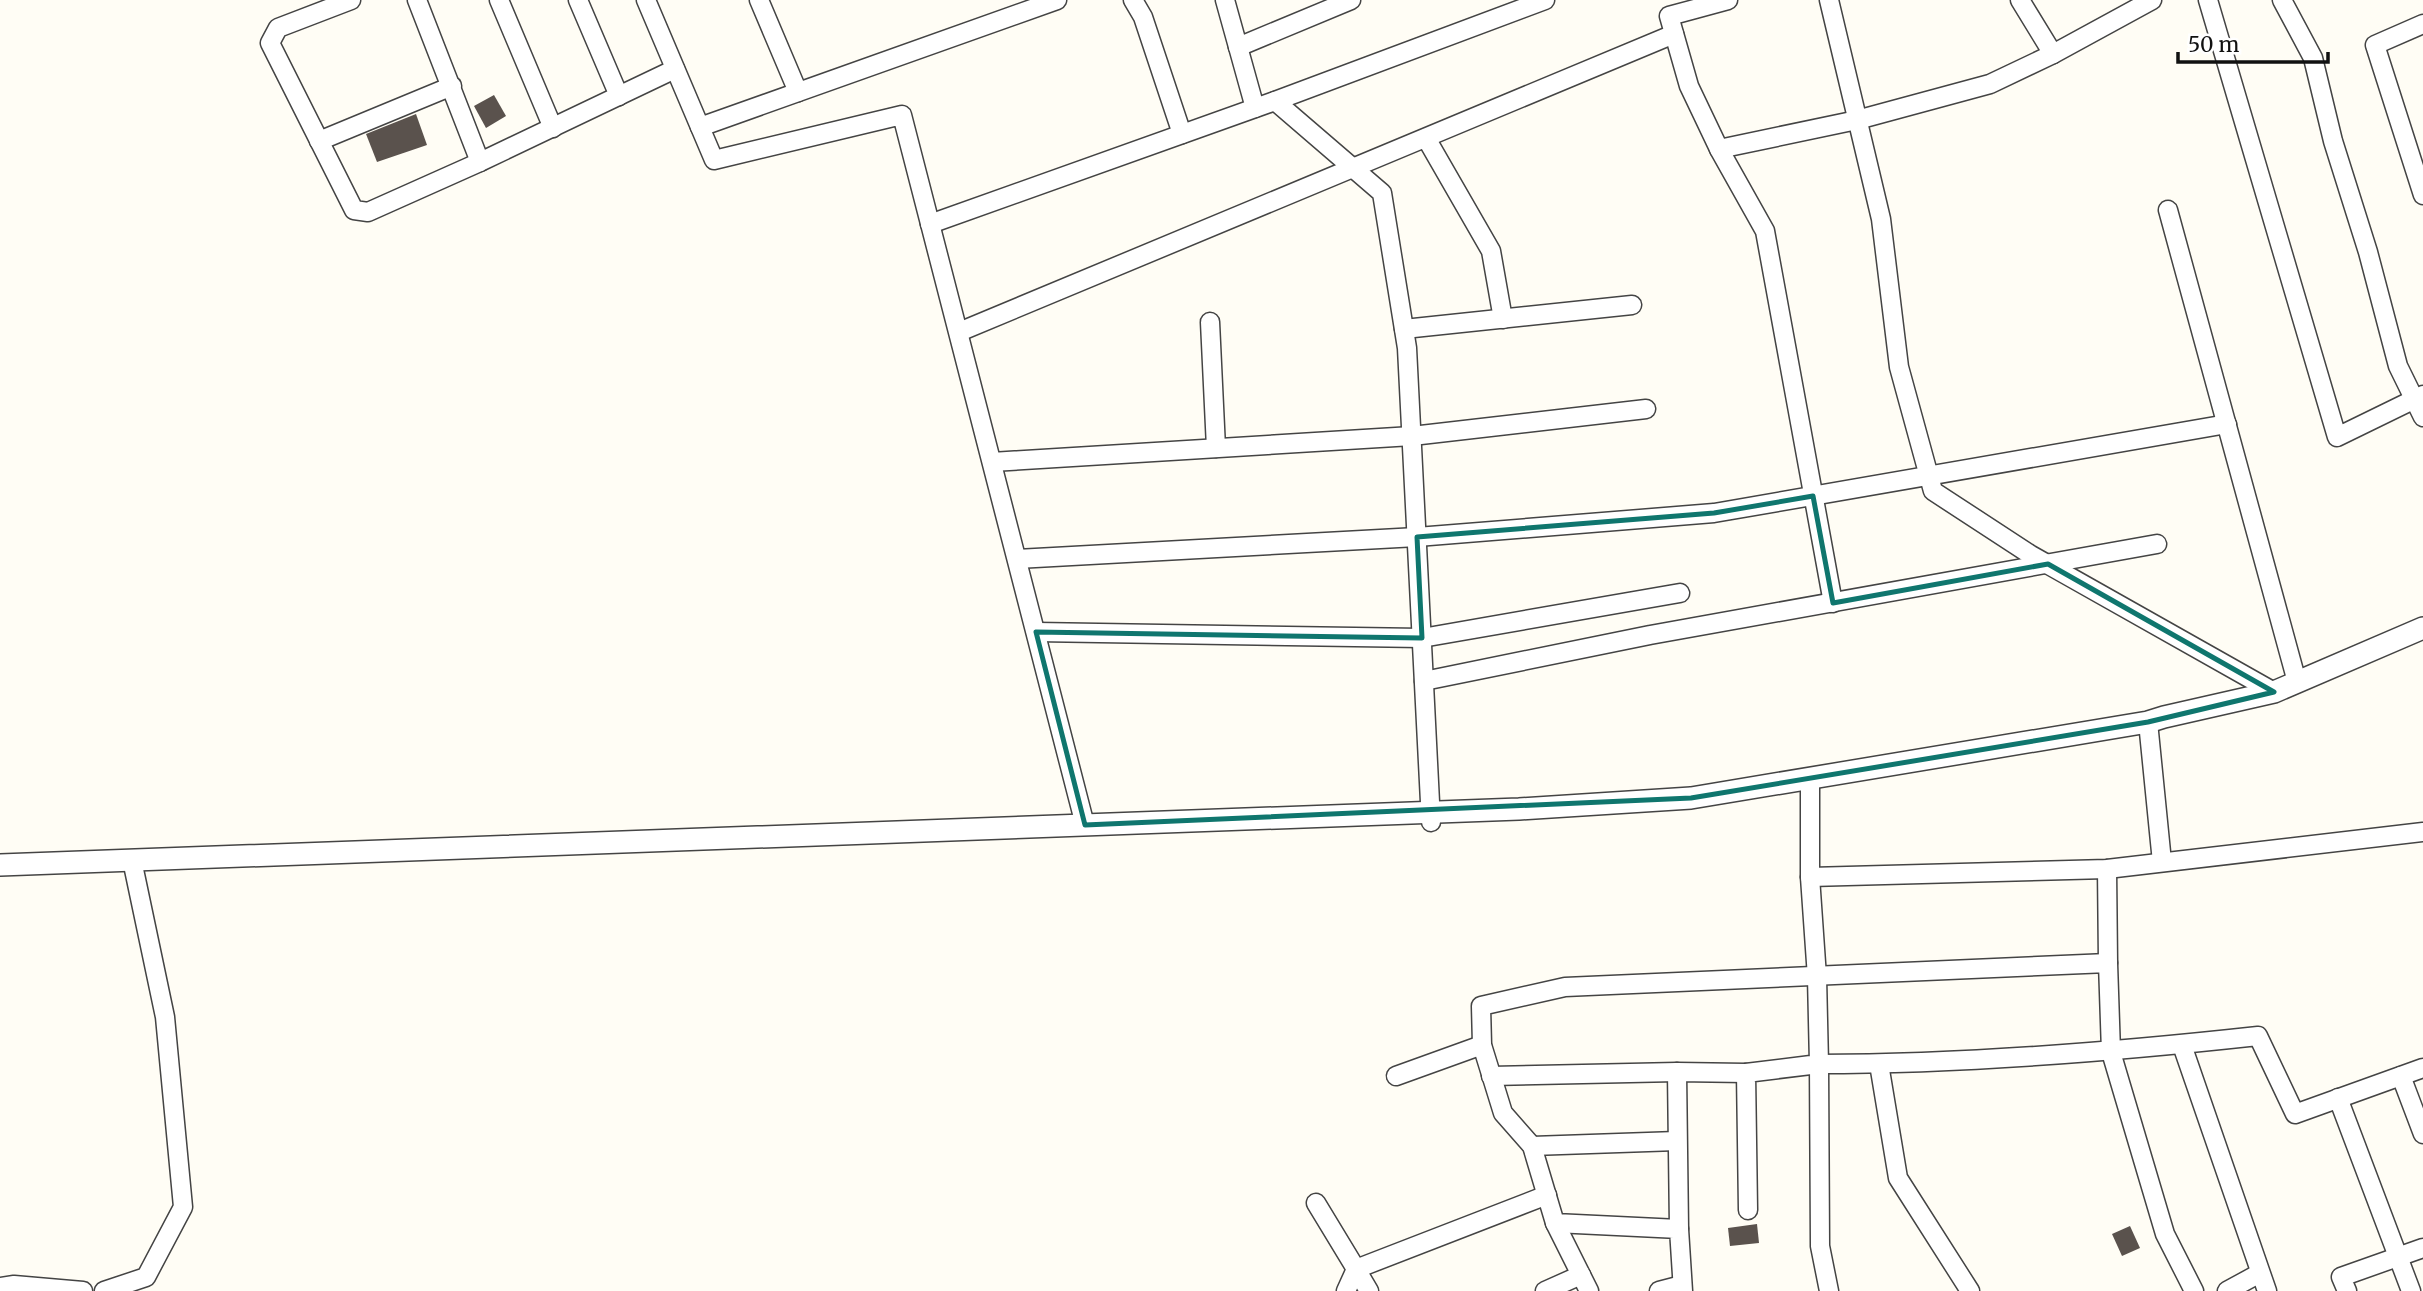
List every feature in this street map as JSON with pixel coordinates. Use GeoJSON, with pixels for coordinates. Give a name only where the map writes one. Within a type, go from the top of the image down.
{"type":"FeatureCollection","features":[{"type":"Feature","properties":{"kind":"street"},"geometry":{"type":"LineString","coordinates":[[351,0],[278,28],[270,43],[354,210],[368,212],[481,162],[676,69]]}},
{"type":"Feature","properties":{"kind":"street"},"geometry":{"type":"LineString","coordinates":[[417,0],[481,162]]}},
{"type":"Feature","properties":{"kind":"street"},"geometry":{"type":"LineString","coordinates":[[499,0],[553,128]]}},
{"type":"Feature","properties":{"kind":"street"},"geometry":{"type":"LineString","coordinates":[[578,0],[619,96]]}},
{"type":"Feature","properties":{"kind":"street"},"geometry":{"type":"LineString","coordinates":[[646,0],[714,160],[902,115],[1085,825]]}},
{"type":"Feature","properties":{"kind":"street"},"geometry":{"type":"LineString","coordinates":[[700,127],[1033,4],[1056,0]]}},
{"type":"Feature","properties":{"kind":"street"},"geometry":{"type":"LineString","coordinates":[[1133,0],[1143,17],[1182,134]]}},
{"type":"Feature","properties":{"kind":"street"},"geometry":{"type":"LineString","coordinates":[[1225,0],[1255,108]]}},
{"type":"Feature","properties":{"kind":"street"},"geometry":{"type":"LineString","coordinates":[[1238,47],[1351,0]]}},
{"type":"Feature","properties":{"kind":"street"},"geometry":{"type":"LineString","coordinates":[[930,224],[1275,101],[1545,0]]}},
{"type":"Feature","properties":{"kind":"street"},"geometry":{"type":"LineString","coordinates":[[1728,0],[1669,16],[1689,86],[1718,149],[1765,231],[1833,603]]}},
{"type":"Feature","properties":{"kind":"street"},"geometry":{"type":"LineString","coordinates":[[1829,0],[1881,219],[1899,367],[1933,491],[2048,564],[2274,692]]}},
{"type":"Feature","properties":{"kind":"street"},"geometry":{"type":"LineString","coordinates":[[2020,0],[2053,54]]}},
{"type":"Feature","properties":{"kind":"street"},"geometry":{"type":"LineString","coordinates":[[1718,149],[1857,120],[1990,84],[2053,54],[2152,0]]}},
{"type":"Feature","properties":{"kind":"street"},"geometry":{"type":"LineString","coordinates":[[2208,0],[2337,438],[2419,397]]}},
{"type":"Feature","properties":{"kind":"street"},"geometry":{"type":"LineString","coordinates":[[2282,0],[2313,58],[2333,141],[2368,252],[2398,366],[2419,397],[2423,417]]}},
{"type":"Feature","properties":{"kind":"street"},"geometry":{"type":"LineString","coordinates":[[765,2],[798,92]]}},
{"type":"Feature","properties":{"kind":"street"},"geometry":{"type":"LineString","coordinates":[[2423,24],[2375,45],[2423,195]]}},
{"type":"Feature","properties":{"kind":"street"},"geometry":{"type":"LineString","coordinates":[[958,332],[1674,34]]}},
{"type":"Feature","properties":{"kind":"street"},"geometry":{"type":"LineString","coordinates":[[319,141],[452,86]]}},
{"type":"Feature","properties":{"kind":"street"},"geometry":{"type":"LineString","coordinates":[[1275,101],[1382,192],[1404,329],[1431,817]]}},
{"type":"Feature","properties":{"kind":"street"},"geometry":{"type":"LineString","coordinates":[[1426,138],[1491,251],[1503,318]]}},
{"type":"Feature","properties":{"kind":"street"},"geometry":{"type":"LineString","coordinates":[[2168,210],[2297,682]]}},
{"type":"Feature","properties":{"kind":"street"},"geometry":{"type":"LineString","coordinates":[[1404,329],[1632,304]]}},
{"type":"Feature","properties":{"kind":"street"},"geometry":{"type":"LineString","coordinates":[[1210,322],[1216,448]]}},
{"type":"Feature","properties":{"kind":"street"},"geometry":{"type":"LineString","coordinates":[[992,462],[1412,436],[1646,410]]}},
{"type":"Feature","properties":{"kind":"street"},"geometry":{"type":"LineString","coordinates":[[1017,559],[1417,537],[1714,513],[2227,424]]}},
{"type":"Feature","properties":{"kind":"street"},"geometry":{"type":"LineString","coordinates":[[1424,681],[1650,635],[2157,544]]}},
{"type":"Feature","properties":{"kind":"street"},"geometry":{"type":"LineString","coordinates":[[1036,632],[1422,638],[1679,593]]}},
{"type":"Feature","properties":{"kind":"street"},"geometry":{"type":"LineString","coordinates":[[0,865],[1085,825],[1431,817],[1692,799],[2148,722],[2164,716],[2274,692],[2423,628]]}},
{"type":"Feature","properties":{"kind":"street"},"geometry":{"type":"LineString","coordinates":[[2148,722],[2162,862]]}},
{"type":"Feature","properties":{"kind":"street"},"geometry":{"type":"LineString","coordinates":[[1810,778],[1810,877],[1817,977],[1819,1064],[1820,1246],[1829,1291]]}},
{"type":"Feature","properties":{"kind":"street"},"geometry":{"type":"LineString","coordinates":[[1810,877],[2107,869],[2423,832]]}},
{"type":"Feature","properties":{"kind":"street"},"geometry":{"type":"LineString","coordinates":[[104,1291],[148,1284],[183,1206],[165,1017],[132,860]]}},
{"type":"Feature","properties":{"kind":"street"},"geometry":{"type":"LineString","coordinates":[[2107,869],[2112,1052],[2165,1234],[2194,1291]]}},
{"type":"Feature","properties":{"kind":"street"},"geometry":{"type":"LineString","coordinates":[[1545,1291],[1585,1283],[1555,1223],[1532,1146],[1503,1113],[1482,1045],[1481,1006],[1565,987],[2108,963]]}},
{"type":"Feature","properties":{"kind":"street"},"geometry":{"type":"LineString","coordinates":[[1491,1076],[1746,1073],[1819,1064],[1879,1064],[2112,1052],[2258,1036],[2295,1114],[2423,1068]]}},
{"type":"Feature","properties":{"kind":"street"},"geometry":{"type":"LineString","coordinates":[[1396,1076],[1482,1045]]}},
{"type":"Feature","properties":{"kind":"street"},"geometry":{"type":"LineString","coordinates":[[2182,1045],[2267,1291]]}},
{"type":"Feature","properties":{"kind":"street"},"geometry":{"type":"LineString","coordinates":[[1879,1064],[1898,1178],[1970,1291]]}},
{"type":"Feature","properties":{"kind":"street"},"geometry":{"type":"LineString","coordinates":[[1659,1291],[1682,1288],[1676,1141],[1677,1072]]}},
{"type":"Feature","properties":{"kind":"street"},"geometry":{"type":"LineString","coordinates":[[1746,1073],[1748,1210]]}},
{"type":"Feature","properties":{"kind":"street"},"geometry":{"type":"LineString","coordinates":[[2401,1076],[2423,1134]]}},
{"type":"Feature","properties":{"kind":"street"},"geometry":{"type":"LineString","coordinates":[[2338,1098],[2411,1291]]}},
{"type":"Feature","properties":{"kind":"street"},"geometry":{"type":"LineString","coordinates":[[1532,1146],[1676,1141]]}},
{"type":"Feature","properties":{"kind":"street"},"geometry":{"type":"LineString","coordinates":[[1346,1291],[1356,1269],[1547,1195]]}},
{"type":"Feature","properties":{"kind":"street"},"geometry":{"type":"LineString","coordinates":[[1316,1203],[1368,1291]]}},
{"type":"Feature","properties":{"kind":"street"},"geometry":{"type":"LineString","coordinates":[[1555,1223],[1679,1229]]}},
{"type":"Feature","properties":{"kind":"street"},"geometry":{"type":"LineString","coordinates":[[2347,1291],[2341,1277],[2423,1248]]}},
{"type":"Feature","properties":{"kind":"street"},"geometry":{"type":"LineString","coordinates":[[2227,1291],[2260,1273]]}},
{"type":"Feature","properties":{"kind":"street"},"geometry":{"type":"LineString","coordinates":[[0,1287],[14,1285],[83,1291]]}},
{"type":"Feature","properties":{"kind":"highlighted area"},"geometry":{"type":"Polygon","coordinates":[[[1813,496],[1833,603],[2048,564],[2274,692],[2148,722],[1691,798],[1085,825],[1036,632],[1422,638],[1417,537],[1714,513],[1813,496]]]}},
{"type":"Feature","properties":{"kind":"building"},"geometry":{"type":"Polygon","coordinates":[[[494,95],[506,116],[486,128],[474,106],[494,95]]]}},
{"type":"Feature","properties":{"kind":"building"},"geometry":{"type":"Polygon","coordinates":[[[416,114],[427,145],[377,162],[366,134],[416,114]]]}},
{"type":"Feature","properties":{"kind":"building"},"geometry":{"type":"Polygon","coordinates":[[[1757,1224],[1759,1243],[1730,1246],[1728,1228],[1757,1224]]]}},
{"type":"Feature","properties":{"kind":"building"},"geometry":{"type":"Polygon","coordinates":[[[2130,1226],[2140,1248],[2122,1256],[2112,1234],[2130,1226]]]}}]}
